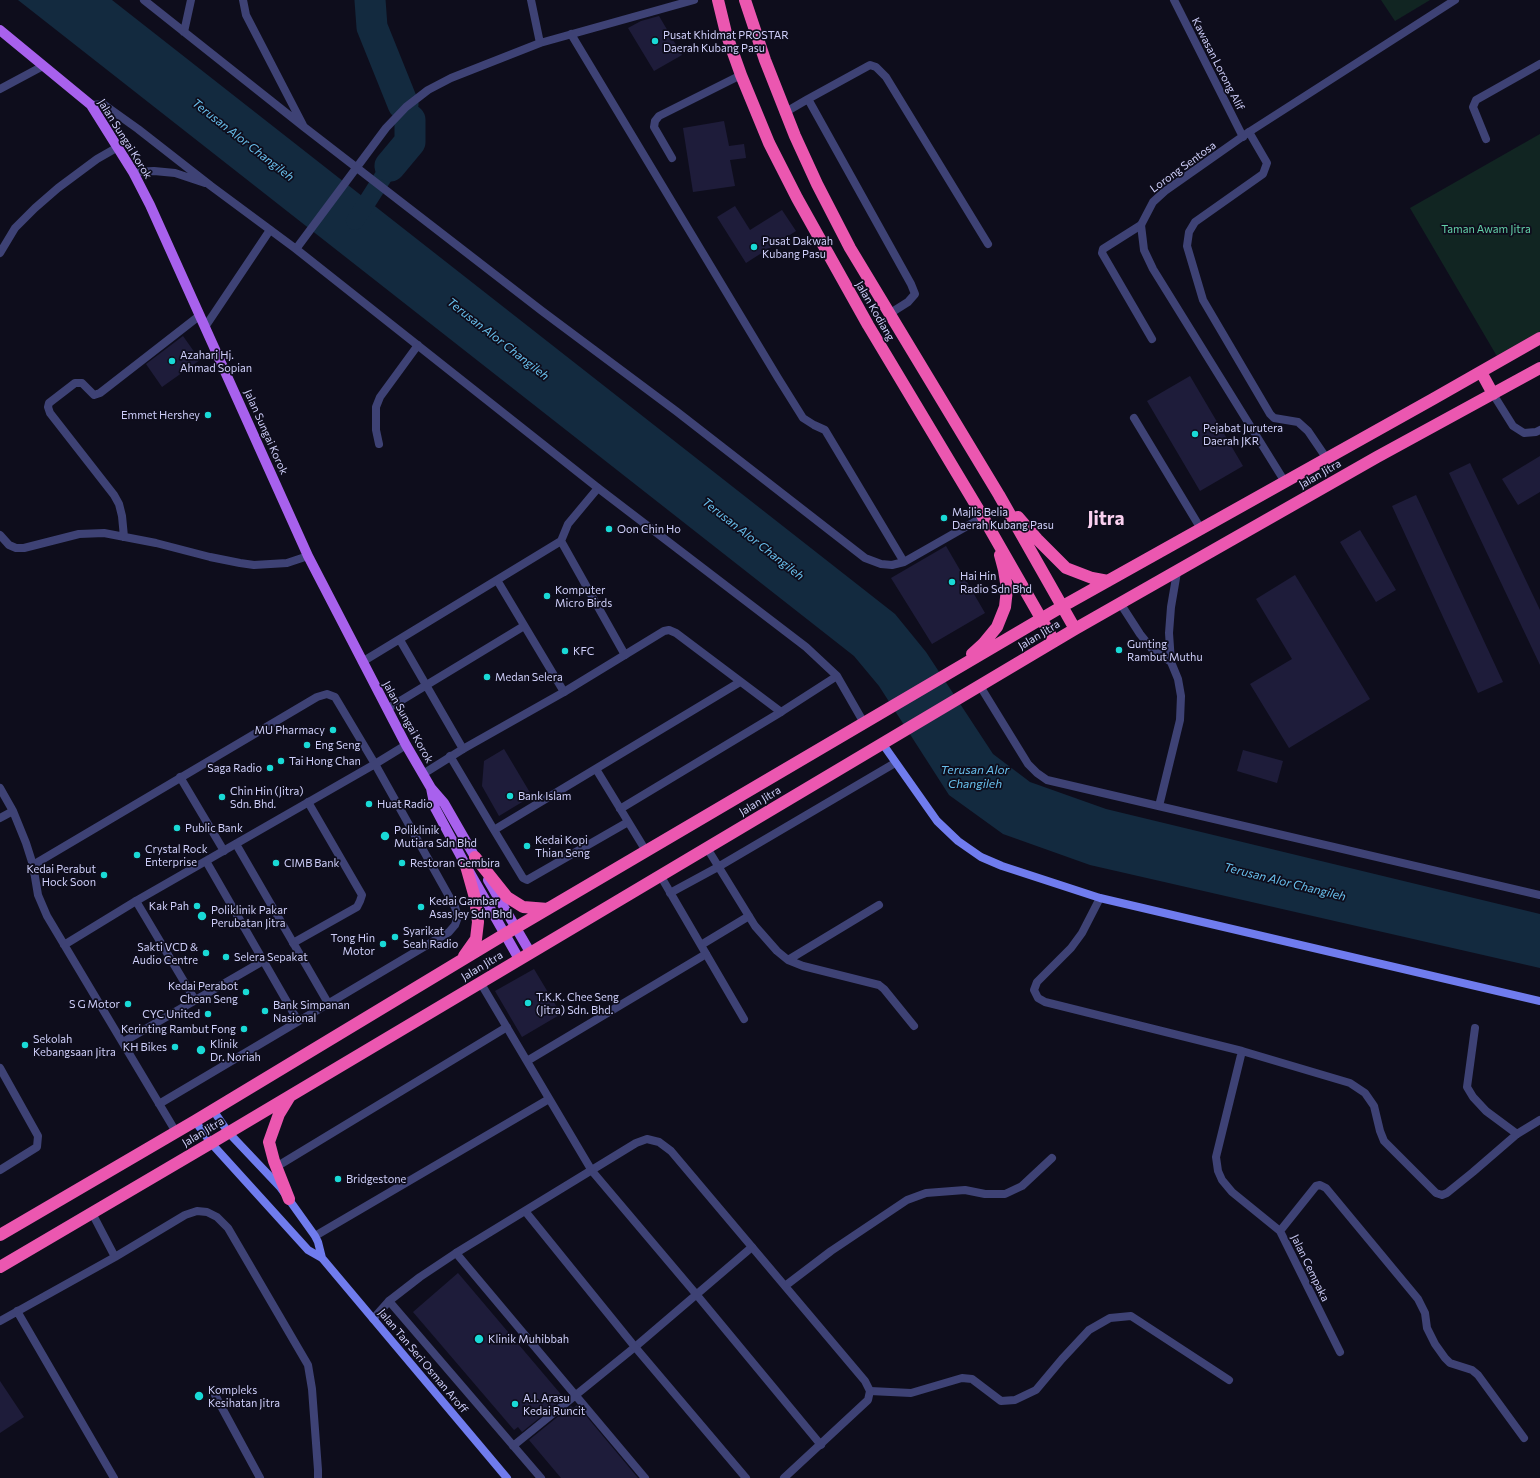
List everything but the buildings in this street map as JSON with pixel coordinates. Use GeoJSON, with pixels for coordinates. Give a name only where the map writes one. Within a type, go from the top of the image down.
{"type":"FeatureCollection","features":[{"type":"Feature","properties":{"kind":"highway","name":"Jalan Kodiang"},"geometry":{"type":"LineString","coordinates":[[718,0],[726,33],[741,75],[769,143],[797,198],[868,325],[983,516],[1054,641]]}},
{"type":"Feature","properties":{"kind":"highway","name":"Jalan Kodiang"},"geometry":{"type":"LineString","coordinates":[[745,0],[784,112],[817,184],[850,248],[999,495],[1075,629]]}},
{"type":"Feature","properties":{"kind":"highway","name":"Jalan Jitra"},"geometry":{"type":"LineString","coordinates":[[0,1235],[195,1121],[463,958],[1063,606],[1540,338]]}},
{"type":"Feature","properties":{"kind":"highway","name":"Jalan Jitra"},"geometry":{"type":"LineString","coordinates":[[0,1267],[1054,641],[1177,572],[1340,477],[1540,368]]}},
{"type":"Feature","properties":{"kind":"highway"},"geometry":{"type":"LineString","coordinates":[[1481,372],[1493,394]]}},
{"type":"Feature","properties":{"kind":"highway"},"geometry":{"type":"LineString","coordinates":[[999,495],[1037,539],[1066,568],[1092,578],[1108,581]]}},
{"type":"Feature","properties":{"kind":"highway"},"geometry":{"type":"LineString","coordinates":[[952,672],[983,644],[997,627],[1005,607],[1007,589],[993,534]]}},
{"type":"Feature","properties":{"kind":"highway"},"geometry":{"type":"LineString","coordinates":[[475,857],[507,897],[523,907],[548,909]]}},
{"type":"Feature","properties":{"kind":"highway"},"geometry":{"type":"LineString","coordinates":[[463,958],[476,939],[478,922],[475,898],[466,866]]}},
{"type":"Feature","properties":{"kind":"highway"},"geometry":{"type":"LineString","coordinates":[[289,1199],[268,1142],[279,1114],[290,1095]]}},
{"type":"Feature","properties":{"kind":"main road","name":"Jalan Sungai Korok"},"geometry":{"type":"LineString","coordinates":[[0,30],[90,105],[133,172],[150,205],[308,556],[406,745],[431,788],[444,803],[530,952]]}},
{"type":"Feature","properties":{"kind":"main road","name":"Jalan Sungai Korok"},"geometry":{"type":"LineString","coordinates":[[431,788],[434,808],[504,934],[520,958]]}},
{"type":"Feature","properties":{"kind":"street"},"geometry":{"type":"LineString","coordinates":[[144,0],[304,127],[542,311],[676,411],[865,558],[881,564],[892,565],[904,562],[983,516]]}},
{"type":"Feature","properties":{"kind":"street"},"geometry":{"type":"LineString","coordinates":[[184,32],[191,0]]}},
{"type":"Feature","properties":{"kind":"street"},"geometry":{"type":"LineString","coordinates":[[243,0],[246,15],[304,127]]}},
{"type":"Feature","properties":{"kind":"street"},"geometry":{"type":"LineString","coordinates":[[532,0],[540,43]]}},
{"type":"Feature","properties":{"kind":"street"},"geometry":{"type":"LineString","coordinates":[[296,249],[386,128],[406,107],[428,90],[451,78],[540,43],[694,0]]}},
{"type":"Feature","properties":{"kind":"street","name":"Kawasan Lorong Alif"},"geometry":{"type":"LineString","coordinates":[[1174,0],[1246,135],[1267,164],[1263,174],[1195,222],[1189,232],[1187,246],[1203,300],[1270,414],[1274,418],[1298,422],[1308,431],[1327,459]]}},
{"type":"Feature","properties":{"kind":"street","name":"Lorong Sentosa"},"geometry":{"type":"LineString","coordinates":[[1141,225],[1153,202],[1165,191],[1246,135],[1455,0]]}},
{"type":"Feature","properties":{"kind":"street"},"geometry":{"type":"LineString","coordinates":[[571,34],[782,385],[803,418],[825,430],[904,562]]}},
{"type":"Feature","properties":{"kind":"street"},"geometry":{"type":"LineString","coordinates":[[1486,139],[1473,107],[1476,100],[1540,64]]}},
{"type":"Feature","properties":{"kind":"street"},"geometry":{"type":"LineString","coordinates":[[784,112],[870,65],[876,67],[886,77],[988,244]]}},
{"type":"Feature","properties":{"kind":"street"},"geometry":{"type":"LineString","coordinates":[[0,89],[43,66]]}},
{"type":"Feature","properties":{"kind":"street"},"geometry":{"type":"LineString","coordinates":[[672,158],[654,127],[655,121],[659,116],[741,75]]}},
{"type":"Feature","properties":{"kind":"street"},"geometry":{"type":"LineString","coordinates":[[808,99],[911,284],[915,294],[908,302],[889,314]]}},
{"type":"Feature","properties":{"kind":"street"},"geometry":{"type":"LineString","coordinates":[[90,105],[103,104],[113,110],[211,186],[296,249],[598,488],[806,647],[837,676],[864,724]]}},
{"type":"Feature","properties":{"kind":"street"},"geometry":{"type":"LineString","coordinates":[[0,253],[15,228],[35,208],[58,188],[97,159],[118,147]]}},
{"type":"Feature","properties":{"kind":"street"},"geometry":{"type":"LineString","coordinates":[[133,172],[154,171],[175,173],[211,186]]}},
{"type":"Feature","properties":{"kind":"street"},"geometry":{"type":"LineString","coordinates":[[1152,339],[1102,253],[1103,249],[1141,225],[1144,250],[1153,269],[1284,482]]}},
{"type":"Feature","properties":{"kind":"street"},"geometry":{"type":"LineString","coordinates":[[205,327],[270,230]]}},
{"type":"Feature","properties":{"kind":"street"},"geometry":{"type":"LineString","coordinates":[[124,537],[122,516],[116,499],[50,413],[48,407],[49,403],[75,383],[82,384],[94,395],[100,393],[199,316]]}},
{"type":"Feature","properties":{"kind":"street"},"geometry":{"type":"LineString","coordinates":[[379,444],[376,430],[376,407],[380,397],[418,345]]}},
{"type":"Feature","properties":{"kind":"street"},"geometry":{"type":"LineString","coordinates":[[1493,394],[1513,426],[1524,433],[1536,432],[1540,430]]}},
{"type":"Feature","properties":{"kind":"street"},"geometry":{"type":"LineString","coordinates":[[1134,418],[1201,529]]}},
{"type":"Feature","properties":{"kind":"street"},"geometry":{"type":"LineString","coordinates":[[362,662],[561,541],[568,524],[598,488]]}},
{"type":"Feature","properties":{"kind":"street"},"geometry":{"type":"LineString","coordinates":[[0,535],[8,545],[16,548],[24,548],[80,534],[104,533],[156,542],[210,557],[240,563],[287,563],[308,556]]}},
{"type":"Feature","properties":{"kind":"street"},"geometry":{"type":"LineString","coordinates":[[561,541],[626,655]]}},
{"type":"Feature","properties":{"kind":"street"},"geometry":{"type":"LineString","coordinates":[[1159,806],[1180,720],[1181,696],[1178,679],[1171,662],[1169,633],[1171,607],[1177,572]]}},
{"type":"Feature","properties":{"kind":"street"},"geometry":{"type":"LineString","coordinates":[[497,580],[564,692]]}},
{"type":"Feature","properties":{"kind":"street"},"geometry":{"type":"LineString","coordinates":[[1120,603],[1140,634],[1152,649],[1171,662]]}},
{"type":"Feature","properties":{"kind":"street"},"geometry":{"type":"LineString","coordinates":[[387,709],[524,626]]}},
{"type":"Feature","properties":{"kind":"street"},"geometry":{"type":"LineString","coordinates":[[423,774],[450,756],[564,692],[664,632],[670,630],[781,712]]}},
{"type":"Feature","properties":{"kind":"street"},"geometry":{"type":"LineString","coordinates":[[400,640],[427,684],[463,749]]}},
{"type":"Feature","properties":{"kind":"street"},"geometry":{"type":"LineString","coordinates":[[620,809],[781,712],[837,676]]}},
{"type":"Feature","properties":{"kind":"street"},"geometry":{"type":"LineString","coordinates":[[494,830],[740,682]]}},
{"type":"Feature","properties":{"kind":"street"},"geometry":{"type":"LineString","coordinates":[[980,686],[1028,764],[1047,780],[1540,895]]}},
{"type":"Feature","properties":{"kind":"street"},"geometry":{"type":"LineString","coordinates":[[33,865],[317,697],[327,694],[336,697],[455,907],[458,917],[455,925],[449,932],[159,1104]]}},
{"type":"Feature","properties":{"kind":"street"},"geometry":{"type":"LineString","coordinates":[[885,742],[895,763],[937,821],[958,841],[981,857],[1002,866],[1100,898],[1540,1001]]}},
{"type":"Feature","properties":{"kind":"street"},"geometry":{"type":"LineString","coordinates":[[64,945],[136,901],[406,745]]}},
{"type":"Feature","properties":{"kind":"street"},"geometry":{"type":"LineString","coordinates":[[450,756],[523,878],[527,880],[628,822]]}},
{"type":"Feature","properties":{"kind":"street"},"geometry":{"type":"LineString","coordinates":[[670,893],[718,867],[895,763]]}},
{"type":"Feature","properties":{"kind":"street"},"geometry":{"type":"LineString","coordinates":[[596,769],[646,851]]}},
{"type":"Feature","properties":{"kind":"street"},"geometry":{"type":"LineString","coordinates":[[180,777],[224,851]]}},
{"type":"Feature","properties":{"kind":"street"},"geometry":{"type":"LineString","coordinates":[[0,788],[13,811],[33,865],[38,895],[47,916],[176,1132]]}},
{"type":"Feature","properties":{"kind":"street"},"geometry":{"type":"LineString","coordinates":[[293,943],[357,907],[362,895],[308,802]]}},
{"type":"Feature","properties":{"kind":"street"},"geometry":{"type":"LineString","coordinates":[[0,818],[13,811]]}},
{"type":"Feature","properties":{"kind":"street"},"geometry":{"type":"LineString","coordinates":[[236,844],[328,1003]]}},
{"type":"Feature","properties":{"kind":"street"},"geometry":{"type":"LineString","coordinates":[[707,848],[761,934],[777,951],[788,960],[803,966],[879,985],[884,989],[914,1026]]}},
{"type":"Feature","properties":{"kind":"street"},"geometry":{"type":"LineString","coordinates":[[206,861],[298,1021]]}},
{"type":"Feature","properties":{"kind":"street"},"geometry":{"type":"LineString","coordinates":[[660,875],[744,1020]]}},
{"type":"Feature","properties":{"kind":"street"},"geometry":{"type":"LineString","coordinates":[[1100,898],[1082,933],[1071,948],[1037,982],[1034,990],[1038,998],[1045,1002],[1242,1051],[1350,1083],[1365,1093],[1374,1106],[1380,1132],[1384,1141],[1436,1193],[1447,1193],[1517,1134],[1540,1120]]}},
{"type":"Feature","properties":{"kind":"street"},"geometry":{"type":"LineString","coordinates":[[136,901],[195,1000]]}},
{"type":"Feature","properties":{"kind":"street"},"geometry":{"type":"LineString","coordinates":[[788,960],[879,905]]}},
{"type":"Feature","properties":{"kind":"street"},"geometry":{"type":"LineString","coordinates":[[701,945],[749,916]]}},
{"type":"Feature","properties":{"kind":"street"},"geometry":{"type":"LineString","coordinates":[[527,1061],[706,954]]}},
{"type":"Feature","properties":{"kind":"street"},"geometry":{"type":"LineString","coordinates":[[123,1042],[263,961]]}},
{"type":"Feature","properties":{"kind":"street"},"geometry":{"type":"LineString","coordinates":[[480,982],[592,1171],[821,1445]]}},
{"type":"Feature","properties":{"kind":"street"},"geometry":{"type":"LineString","coordinates":[[276,1167],[507,1027]]}},
{"type":"Feature","properties":{"kind":"street"},"geometry":{"type":"LineString","coordinates":[[1475,1028],[1467,1087],[1473,1097],[1486,1111],[1517,1134]]}},
{"type":"Feature","properties":{"kind":"street","name":"Jalan Cempaka"},"geometry":{"type":"LineString","coordinates":[[1242,1051],[1216,1158],[1218,1171],[1222,1180],[1232,1192],[1280,1231],[1340,1352]]}},
{"type":"Feature","properties":{"kind":"street"},"geometry":{"type":"LineString","coordinates":[[0,1068],[38,1136],[38,1147],[0,1170]]}},
{"type":"Feature","properties":{"kind":"street"},"geometry":{"type":"LineString","coordinates":[[315,1236],[549,1099]]}},
{"type":"Feature","properties":{"kind":"street","name":"Jalan Tan Seri Osman Aroff"},"geometry":{"type":"LineString","coordinates":[[213,1110],[228,1132],[280,1187],[289,1199],[315,1236],[322,1258]]}},
{"type":"Feature","properties":{"kind":"street","name":"Jalan Tan Seri Osman Aroff"},"geometry":{"type":"LineString","coordinates":[[195,1121],[211,1143],[308,1250],[322,1258],[507,1478]]}},
{"type":"Feature","properties":{"kind":"street"},"geometry":{"type":"LineString","coordinates":[[373,1319],[389,1301],[456,1253],[636,1143],[647,1139],[659,1142],[671,1150],[865,1381],[870,1391],[868,1400],[784,1478]]}},
{"type":"Feature","properties":{"kind":"street"},"geometry":{"type":"LineString","coordinates":[[785,1286],[831,1251],[907,1200],[926,1192],[965,1190],[985,1194],[1005,1194],[1022,1186],[1052,1158]]}},
{"type":"Feature","properties":{"kind":"street"},"geometry":{"type":"LineString","coordinates":[[1280,1231],[1316,1186],[1320,1185],[1326,1188],[1418,1299],[1425,1313],[1427,1328],[1435,1344],[1445,1358],[1450,1363],[1472,1370],[1478,1375],[1524,1438]]}},
{"type":"Feature","properties":{"kind":"street"},"geometry":{"type":"LineString","coordinates":[[0,1321],[115,1257],[185,1215],[197,1211],[207,1212],[217,1217],[228,1228],[308,1365],[312,1389],[318,1478]]}},
{"type":"Feature","properties":{"kind":"street"},"geometry":{"type":"LineString","coordinates":[[525,1211],[635,1347],[746,1478]]}},
{"type":"Feature","properties":{"kind":"street"},"geometry":{"type":"LineString","coordinates":[[92,1213],[115,1257]]}},
{"type":"Feature","properties":{"kind":"street"},"geometry":{"type":"LineString","coordinates":[[513,1446],[635,1347],[752,1247]]}},
{"type":"Feature","properties":{"kind":"street"},"geometry":{"type":"LineString","coordinates":[[456,1253],[645,1478]]}},
{"type":"Feature","properties":{"kind":"street"},"geometry":{"type":"LineString","coordinates":[[389,1301],[541,1478]]}},
{"type":"Feature","properties":{"kind":"street"},"geometry":{"type":"LineString","coordinates":[[17,1311],[114,1478]]}},
{"type":"Feature","properties":{"kind":"street"},"geometry":{"type":"LineString","coordinates":[[870,1391],[911,1394],[962,1378],[972,1379],[1001,1401],[1015,1400],[1036,1390],[1089,1330],[1110,1318],[1131,1316],[1229,1380]]}},
{"type":"Feature","properties":{"kind":"street"},"geometry":{"type":"LineString","coordinates":[[215,1396],[260,1478]]}},
{"type":"Feature","properties":{"kind":"green space"},"geometry":{"type":"Polygon","coordinates":[[[1381,0],[1430,0],[1395,21],[1381,0]]]}},
{"type":"Feature","properties":{"kind":"green space","name":"Taman Awam Jitra"},"geometry":{"type":"Polygon","coordinates":[[[1540,134],[1540,334],[1498,358],[1410,208],[1540,134]]]}},
{"type":"Feature","properties":{"kind":"water","name":"Terusan Alor Changileh"},"geometry":{"type":"Polygon","coordinates":[[[18,0],[112,0],[895,614],[926,652],[993,754],[1030,782],[1106,809],[1540,914],[1540,968],[1090,865],[1003,834],[949,795],[879,686],[854,656],[18,0]]]}},
{"type":"Feature","properties":{"kind":"waterway"},"geometry":{"type":"LineString","coordinates":[[370,0],[372,27],[403,104]]}},
{"type":"Feature","properties":{"kind":"waterway"},"geometry":{"type":"LineString","coordinates":[[390,166],[410,142],[410,120]]}},
{"type":"Feature","properties":{"kind":"waterway"},"geometry":{"type":"LineString","coordinates":[[355,221],[390,166]]}},
{"type":"Feature","properties":{"kind":"place","name":"Pusat Khidmat PROSTAR Daerah Kubang Pasu"},"geometry":{"type":"Point","coordinates":[655,41]}},
{"type":"Feature","properties":{"kind":"place","name":"Pusat Dakwah Kubang Pasu"},"geometry":{"type":"Point","coordinates":[754,247]}},
{"type":"Feature","properties":{"kind":"place","name":"Azahari Hj. Ahmad Sopian"},"geometry":{"type":"Point","coordinates":[172,361]}},
{"type":"Feature","properties":{"kind":"place","name":"Emmet Hershey"},"geometry":{"type":"Point","coordinates":[208,415]}},
{"type":"Feature","properties":{"kind":"place","name":"Pejabat Jurutera Daerah JKR"},"geometry":{"type":"Point","coordinates":[1195,434]}},
{"type":"Feature","properties":{"kind":"place","name":"Majlis Belia Daerah Kubang Pasu"},"geometry":{"type":"Point","coordinates":[944,518]}},
{"type":"Feature","properties":{"kind":"place","name":"Oon Chin Ho"},"geometry":{"type":"Point","coordinates":[609,529]}},
{"type":"Feature","properties":{"kind":"place","name":"Hai Hin Radio Sdn Bhd"},"geometry":{"type":"Point","coordinates":[952,582]}},
{"type":"Feature","properties":{"kind":"place","name":"Komputer Micro Birds"},"geometry":{"type":"Point","coordinates":[547,596]}},
{"type":"Feature","properties":{"kind":"place","name":"Gunting Rambut Muthu"},"geometry":{"type":"Point","coordinates":[1119,650]}},
{"type":"Feature","properties":{"kind":"place","name":"KFC"},"geometry":{"type":"Point","coordinates":[565,651]}},
{"type":"Feature","properties":{"kind":"place","name":"Medan Selera"},"geometry":{"type":"Point","coordinates":[487,677]}},
{"type":"Feature","properties":{"kind":"place","name":"MU Pharmacy"},"geometry":{"type":"Point","coordinates":[333,730]}},
{"type":"Feature","properties":{"kind":"place","name":"Eng Seng"},"geometry":{"type":"Point","coordinates":[307,745]}},
{"type":"Feature","properties":{"kind":"place","name":"Tai Hong Chan"},"geometry":{"type":"Point","coordinates":[281,761]}},
{"type":"Feature","properties":{"kind":"place","name":"Saga Radio"},"geometry":{"type":"Point","coordinates":[270,768]}},
{"type":"Feature","properties":{"kind":"place","name":"Bank Islam"},"geometry":{"type":"Point","coordinates":[510,796]}},
{"type":"Feature","properties":{"kind":"place","name":"Chin Hin (Jitra) Sdn. Bhd."},"geometry":{"type":"Point","coordinates":[222,797]}},
{"type":"Feature","properties":{"kind":"place","name":"Huat Radio"},"geometry":{"type":"Point","coordinates":[369,804]}},
{"type":"Feature","properties":{"kind":"place","name":"Public Bank"},"geometry":{"type":"Point","coordinates":[177,828]}},
{"type":"Feature","properties":{"kind":"place","name":"Poliklinik Mutiara Sdn Bhd"},"geometry":{"type":"Point","coordinates":[385,836]}},
{"type":"Feature","properties":{"kind":"place","name":"Kedai Kopi Thian Seng"},"geometry":{"type":"Point","coordinates":[527,846]}},
{"type":"Feature","properties":{"kind":"place","name":"Crystal Rock Enterprise"},"geometry":{"type":"Point","coordinates":[137,855]}},
{"type":"Feature","properties":{"kind":"place","name":"CIMB Bank"},"geometry":{"type":"Point","coordinates":[276,863]}},
{"type":"Feature","properties":{"kind":"place","name":"Restoran Gembira"},"geometry":{"type":"Point","coordinates":[402,863]}},
{"type":"Feature","properties":{"kind":"place","name":"Kedai Perabut Hock Soon"},"geometry":{"type":"Point","coordinates":[104,875]}},
{"type":"Feature","properties":{"kind":"place","name":"Kak Pah"},"geometry":{"type":"Point","coordinates":[197,906]}},
{"type":"Feature","properties":{"kind":"place","name":"Kedai Gambar Asas Jey Sdn Bhd"},"geometry":{"type":"Point","coordinates":[421,907]}},
{"type":"Feature","properties":{"kind":"place","name":"Poliklinik Pakar Perubatan Jitra"},"geometry":{"type":"Point","coordinates":[202,916]}},
{"type":"Feature","properties":{"kind":"place","name":"Syarikat Seah Radio"},"geometry":{"type":"Point","coordinates":[395,937]}},
{"type":"Feature","properties":{"kind":"place","name":"Tong Hin Motor"},"geometry":{"type":"Point","coordinates":[383,944]}},
{"type":"Feature","properties":{"kind":"place","name":"Sakti VCD & Audio Centre"},"geometry":{"type":"Point","coordinates":[206,953]}},
{"type":"Feature","properties":{"kind":"place","name":"Selera Sepakat"},"geometry":{"type":"Point","coordinates":[226,957]}},
{"type":"Feature","properties":{"kind":"place","name":"Kedai Perabot Chean Seng"},"geometry":{"type":"Point","coordinates":[246,992]}},
{"type":"Feature","properties":{"kind":"place","name":"T.K.K. Chee Seng (Jitra) Sdn. Bhd."},"geometry":{"type":"Point","coordinates":[528,1003]}},
{"type":"Feature","properties":{"kind":"place","name":"S G Motor"},"geometry":{"type":"Point","coordinates":[128,1004]}},
{"type":"Feature","properties":{"kind":"place","name":"Bank Simpanan Nasional"},"geometry":{"type":"Point","coordinates":[265,1011]}},
{"type":"Feature","properties":{"kind":"place","name":"CYC United"},"geometry":{"type":"Point","coordinates":[208,1014]}},
{"type":"Feature","properties":{"kind":"place","name":"Kerinting Rambut Fong"},"geometry":{"type":"Point","coordinates":[244,1029]}},
{"type":"Feature","properties":{"kind":"place","name":"Sekolah Kebangsaan Jitra"},"geometry":{"type":"Point","coordinates":[25,1045]}},
{"type":"Feature","properties":{"kind":"place","name":"KH Bikes"},"geometry":{"type":"Point","coordinates":[175,1047]}},
{"type":"Feature","properties":{"kind":"place","name":"Klinik Dr. Noriah"},"geometry":{"type":"Point","coordinates":[201,1050]}},
{"type":"Feature","properties":{"kind":"place","name":"Bridgestone"},"geometry":{"type":"Point","coordinates":[338,1179]}},
{"type":"Feature","properties":{"kind":"place","name":"Klinik Muhibbah"},"geometry":{"type":"Point","coordinates":[479,1339]}},
{"type":"Feature","properties":{"kind":"place","name":"Kompleks Kesihatan Jitra"},"geometry":{"type":"Point","coordinates":[199,1396]}},
{"type":"Feature","properties":{"kind":"place","name":"A.I. Arasu Kedai Runcit"},"geometry":{"type":"Point","coordinates":[515,1404]}},
{"type":"Feature","properties":{"kind":"district","name":"Jitra"},"geometry":{"type":"Point","coordinates":[1106,519]}}]}
